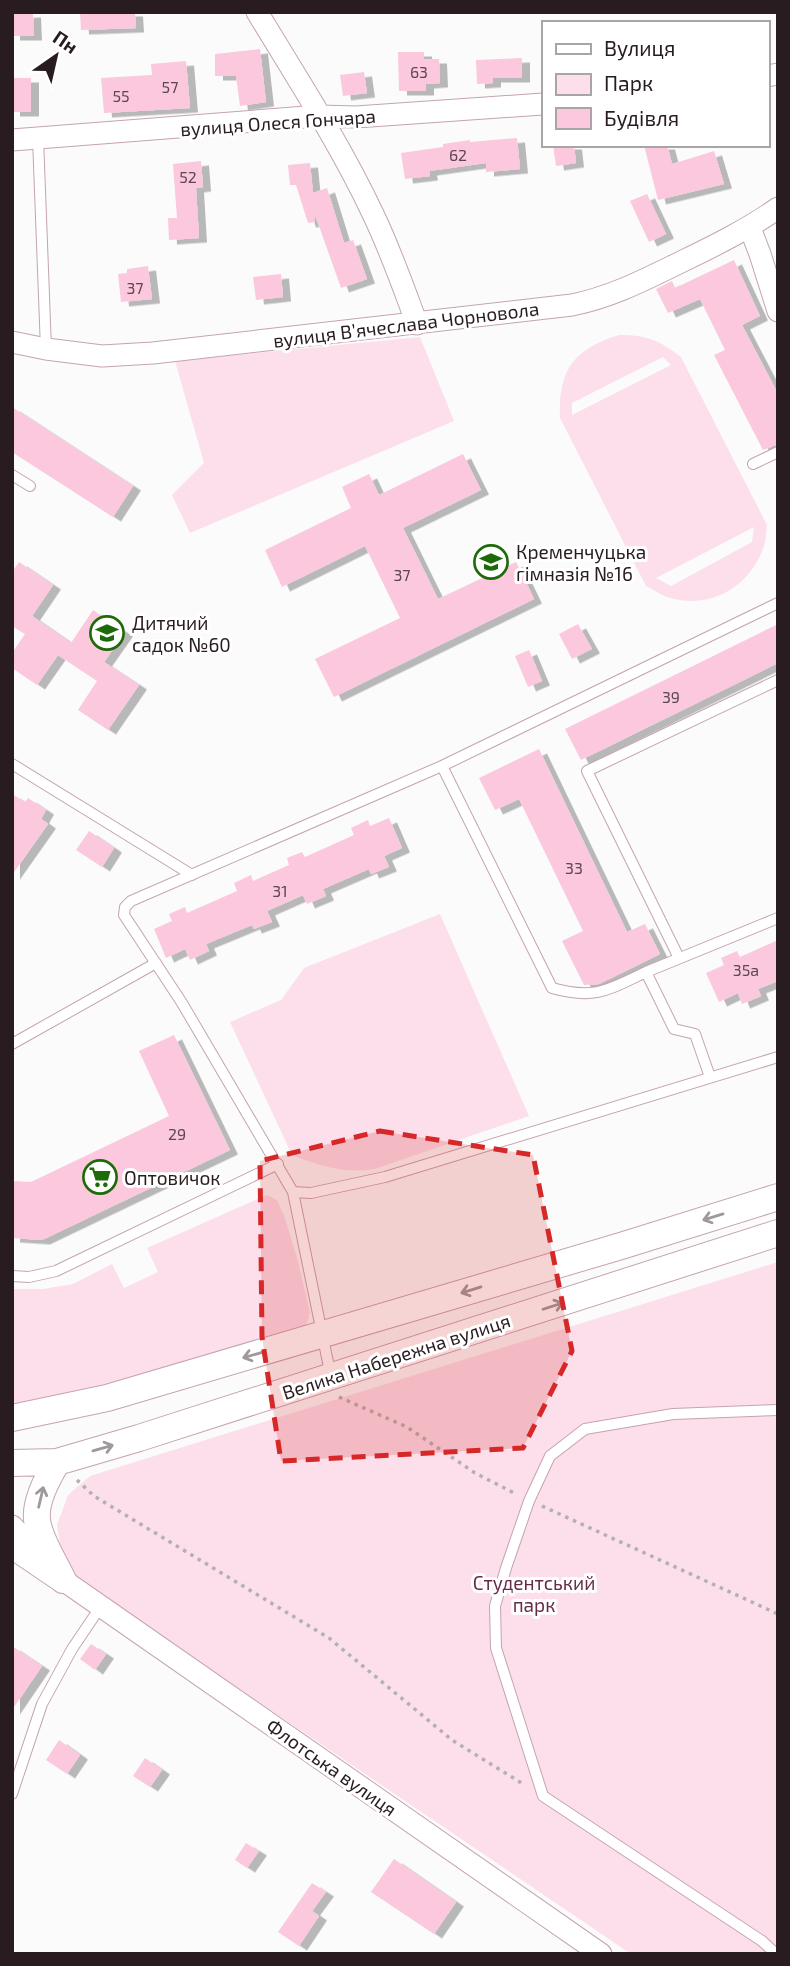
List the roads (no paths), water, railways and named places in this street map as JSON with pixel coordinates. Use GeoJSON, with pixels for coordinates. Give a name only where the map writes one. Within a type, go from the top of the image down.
{"type":"FeatureCollection","features":[{"type":"Feature","properties":{"kind":"street"},"geometry":{"type":"LineString","coordinates":[[257,12],[319,116],[371,211],[394,261],[417,324]]}},
{"type":"Feature","properties":{"kind":"street","name":"вулиця Олеся Гончара"},"geometry":{"type":"LineString","coordinates":[[12,140],[319,116],[356,117],[542,104]]}},
{"type":"Feature","properties":{"kind":"street","name":"вулиця Вʼячеслава Чорновола"},"geometry":{"type":"LineString","coordinates":[[12,342],[102,356],[153,354],[572,305],[601,299],[750,228],[778,208]]}},
{"type":"Feature","properties":{"kind":"street"},"geometry":{"type":"LineString","coordinates":[[750,228],[778,312]]}},
{"type":"Feature","properties":{"kind":"street","name":"Велика Набережна вулиця"},"geometry":{"type":"LineString","coordinates":[[12,1418],[107,1398],[778,1197]]}},
{"type":"Feature","properties":{"kind":"street","name":"Велика Набережна вулиця"},"geometry":{"type":"LineString","coordinates":[[12,1464],[57,1462],[139,1438],[778,1233]]}},
{"type":"Feature","properties":{"kind":"street"},"geometry":{"type":"LineString","coordinates":[[57,1462],[44,1485],[36,1518],[63,1580]]}},
{"type":"Feature","properties":{"kind":"street","name":"Флотська вулиця"},"geometry":{"type":"LineString","coordinates":[[12,1526],[63,1580],[601,1954]]}},
{"type":"Feature","properties":{"kind":"street"},"geometry":{"type":"LineString","coordinates":[[12,1545],[63,1580]]}},
{"type":"Feature","properties":{"kind":"lane"},"geometry":{"type":"LineString","coordinates":[[38,138],[46,349]]}},
{"type":"Feature","properties":{"kind":"lane"},"geometry":{"type":"LineString","coordinates":[[753,464],[778,452]]}},
{"type":"Feature","properties":{"kind":"lane"},"geometry":{"type":"LineString","coordinates":[[12,475],[30,486]]}},
{"type":"Feature","properties":{"kind":"lane"},"geometry":{"type":"LineString","coordinates":[[331,1377],[293,1192],[182,1003],[124,915],[125,908],[131,901],[442,766],[778,603]]}},
{"type":"Feature","properties":{"kind":"lane"},"geometry":{"type":"LineString","coordinates":[[679,958],[587,771],[778,680]]}},
{"type":"Feature","properties":{"kind":"lane"},"geometry":{"type":"LineString","coordinates":[[12,764],[192,875]]}},
{"type":"Feature","properties":{"kind":"lane"},"geometry":{"type":"LineString","coordinates":[[442,766],[552,988],[576,995],[604,991],[778,918]]}},
{"type":"Feature","properties":{"kind":"lane"},"geometry":{"type":"LineString","coordinates":[[12,1044],[156,963]]}},
{"type":"Feature","properties":{"kind":"lane"},"geometry":{"type":"LineString","coordinates":[[646,972],[674,1029],[695,1034],[710,1077]]}},
{"type":"Feature","properties":{"kind":"lane"},"geometry":{"type":"LineString","coordinates":[[293,1192],[312,1193],[384,1177],[778,1057]]}},
{"type":"Feature","properties":{"kind":"lane"},"geometry":{"type":"LineString","coordinates":[[12,1276],[29,1277],[56,1271],[278,1164]]}},
{"type":"Feature","properties":{"kind":"lane"},"geometry":{"type":"LineString","coordinates":[[776,1954],[762,1941],[543,1796],[496,1648],[494,1630],[495,1606],[506,1568],[529,1501],[550,1456],[585,1429],[673,1415],[778,1410]]}},
{"type":"Feature","properties":{"kind":"lane"},"geometry":{"type":"LineString","coordinates":[[12,1794],[42,1704],[72,1649],[101,1606]]}},
{"type":"Feature","properties":{"kind":"place","name":"Кременчуцька гімназія №16"},"geometry":{"type":"Point","coordinates":[491,562]}},
{"type":"Feature","properties":{"kind":"place","name":"Дитячий садок №60"},"geometry":{"type":"Point","coordinates":[107,633]}},
{"type":"Feature","properties":{"kind":"place","name":"Оптовичок"},"geometry":{"type":"Point","coordinates":[100,1177]}},
{"type":"Feature","properties":{"kind":"park label","name":"Студентський парк"},"geometry":{"type":"Point","coordinates":[534,1593]}}]}
